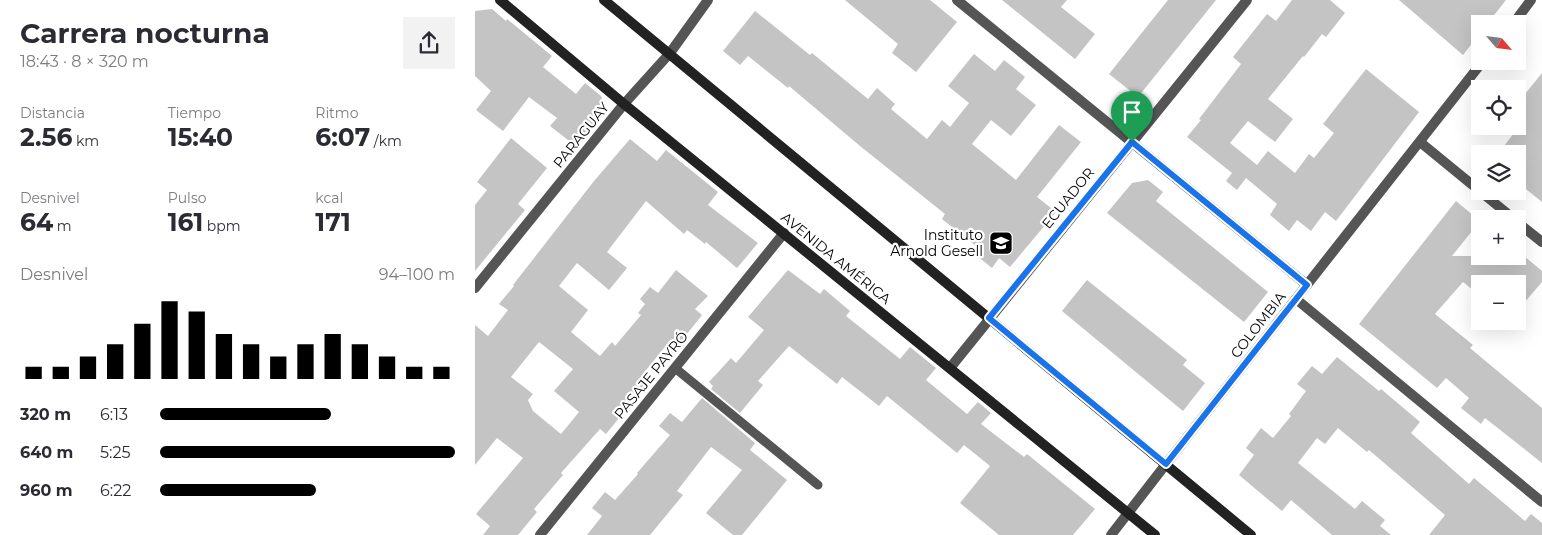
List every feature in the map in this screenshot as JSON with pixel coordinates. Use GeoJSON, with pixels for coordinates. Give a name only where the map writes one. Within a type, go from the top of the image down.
{"type":"FeatureCollection","features":[{"type":"Feature","properties":{"kind":"main road","name":"AVENIDA AMÉRICA"},"geometry":{"type":"LineString","coordinates":[[500,0],[624,104],[1155,535]]}},
{"type":"Feature","properties":{"kind":"main road"},"geometry":{"type":"LineString","coordinates":[[604,0],[1251,535]]}},
{"type":"Feature","properties":{"kind":"street","name":"PARAGUAY"},"geometry":{"type":"LineString","coordinates":[[475,288],[624,104],[670,54],[708,0]]}},
{"type":"Feature","properties":{"kind":"street"},"geometry":{"type":"LineString","coordinates":[[957,0],[969,4],[1132,142],[1307,285]]}},
{"type":"Feature","properties":{"kind":"street","name":"ECUADOR"},"geometry":{"type":"LineString","coordinates":[[950,368],[1247,0]]}},
{"type":"Feature","properties":{"kind":"street"},"geometry":{"type":"LineString","coordinates":[[1520,15],[1531,0]]}},
{"type":"Feature","properties":{"kind":"street","name":"COLOMBIA"},"geometry":{"type":"LineString","coordinates":[[1111,535],[1476,70]]}},
{"type":"Feature","properties":{"kind":"street"},"geometry":{"type":"LineString","coordinates":[[1420,142],[1503,210]]}},
{"type":"Feature","properties":{"kind":"street"},"geometry":{"type":"LineString","coordinates":[[1526,229],[1542,242]]}},
{"type":"Feature","properties":{"kind":"street","name":"PASAJE PAYRÓ"},"geometry":{"type":"LineString","coordinates":[[540,535],[784,233]]}},
{"type":"Feature","properties":{"kind":"street"},"geometry":{"type":"LineString","coordinates":[[1296,299],[1542,502]]}},
{"type":"Feature","properties":{"kind":"lane"},"geometry":{"type":"LineString","coordinates":[[675,368],[818,485]]}},
{"type":"Feature","properties":{"kind":"building"},"geometry":{"type":"Polygon","coordinates":[[[845,0],[930,0],[957,22],[916,72],[892,53],[898,44],[845,0]]]}},
{"type":"Feature","properties":{"kind":"building"},"geometry":{"type":"Polygon","coordinates":[[[1002,0],[1067,0],[1061,7],[1095,34],[1075,59],[1002,0]]]}},
{"type":"Feature","properties":{"kind":"building"},"geometry":{"type":"Polygon","coordinates":[[[1168,0],[1216,0],[1138,97],[1109,74],[1168,0]]]}},
{"type":"Feature","properties":{"kind":"building"},"geometry":{"type":"Polygon","coordinates":[[[1292,0],[1330,0],[1345,13],[1326,37],[1322,34],[1268,99],[1293,119],[1275,142],[1248,121],[1230,143],[1257,165],[1268,151],[1295,173],[1309,154],[1314,158],[1334,133],[1323,124],[1366,69],[1419,112],[1336,221],[1325,212],[1311,231],[1297,220],[1289,231],[1270,215],[1277,204],[1246,178],[1237,190],[1226,181],[1232,173],[1187,137],[1241,64],[1233,57],[1267,14],[1276,21],[1292,0]]]}},
{"type":"Feature","properties":{"kind":"building"},"geometry":{"type":"Polygon","coordinates":[[[1399,0],[1506,0],[1494,15],[1471,15],[1471,45],[1463,55],[1399,0]]]}},
{"type":"Feature","properties":{"kind":"building"},"geometry":{"type":"Polygon","coordinates":[[[492,9],[552,56],[543,67],[576,94],[585,83],[601,96],[607,110],[577,147],[550,126],[557,118],[529,97],[503,131],[476,110],[491,91],[475,76],[475,11],[492,9]]]}},
{"type":"Feature","properties":{"kind":"building"},"geometry":{"type":"Polygon","coordinates":[[[755,11],[810,55],[812,53],[868,99],[877,88],[895,104],[891,109],[927,139],[942,120],[950,127],[969,103],[948,86],[974,54],[995,71],[1004,60],[1025,77],[1016,89],[1036,105],[1011,136],[991,120],[972,144],[1016,180],[1059,125],[1081,142],[1037,197],[1056,212],[1010,267],[999,258],[992,268],[971,251],[976,246],[942,219],[945,214],[789,86],[788,88],[748,56],[740,65],[723,51],[755,11]]]}},
{"type":"Feature","properties":{"kind":"building"},"geometry":{"type":"Polygon","coordinates":[[[1542,73],[1542,202],[1526,189],[1526,145],[1505,145],[1512,135],[1526,135],[1526,93],[1542,73]]]}},
{"type":"Feature","properties":{"kind":"building"},"geometry":{"type":"Polygon","coordinates":[[[511,138],[547,168],[518,204],[525,210],[475,271],[475,205],[487,190],[477,182],[511,138]]]}},
{"type":"Feature","properties":{"kind":"building"},"geometry":{"type":"Polygon","coordinates":[[[630,139],[657,161],[666,150],[718,192],[708,205],[758,243],[737,268],[706,242],[705,244],[687,230],[684,234],[646,201],[607,252],[627,268],[609,290],[577,263],[559,286],[588,310],[571,332],[600,356],[612,342],[615,346],[641,315],[638,313],[645,304],[640,299],[650,287],[658,293],[676,270],[708,296],[695,309],[702,315],[672,353],[664,348],[643,374],[650,380],[606,434],[600,429],[561,473],[563,475],[534,509],[537,512],[518,535],[483,535],[490,526],[476,514],[523,458],[497,438],[475,465],[475,325],[488,336],[508,310],[499,304],[594,181],[630,139]],[[539,342],[511,377],[533,394],[528,400],[533,411],[561,434],[579,412],[554,391],[573,369],[539,342]]]}},
{"type":"Feature","properties":{"kind":"building"},"geometry":{"type":"Polygon","coordinates":[[[1148,180],[1163,192],[1156,201],[1268,292],[1244,322],[1107,213],[1132,183],[1148,180]]]}},
{"type":"Feature","properties":{"kind":"building"},"geometry":{"type":"Polygon","coordinates":[[[1456,201],[1471,214],[1471,232],[1452,256],[1471,256],[1471,265],[1526,265],[1526,258],[1542,271],[1542,282],[1526,301],[1526,275],[1471,275],[1471,289],[1463,282],[1435,314],[1473,345],[1470,348],[1542,408],[1542,463],[1485,418],[1481,424],[1461,408],[1469,398],[1446,378],[1437,388],[1359,324],[1456,201]]]}},
{"type":"Feature","properties":{"kind":"building"},"geometry":{"type":"Polygon","coordinates":[[[788,270],[820,294],[824,289],[850,311],[846,316],[900,359],[910,347],[936,368],[926,380],[967,414],[978,402],[991,413],[981,424],[1024,457],[1027,454],[1095,509],[1073,535],[999,535],[960,503],[990,466],[964,445],[957,453],[887,396],[879,406],[842,377],[837,384],[789,346],[758,381],[763,385],[740,413],[711,389],[713,386],[709,382],[731,358],[736,363],[764,330],[748,317],[788,270]]]}},
{"type":"Feature","properties":{"kind":"building"},"geometry":{"type":"Polygon","coordinates":[[[1087,280],[1187,360],[1183,365],[1205,383],[1183,411],[1062,311],[1087,280]]]}},
{"type":"Feature","properties":{"kind":"building"},"geometry":{"type":"Polygon","coordinates":[[[1337,357],[1379,391],[1381,389],[1420,422],[1411,433],[1469,484],[1474,478],[1525,521],[1531,514],[1542,523],[1542,535],[1429,535],[1445,515],[1369,450],[1367,452],[1338,428],[1325,444],[1317,438],[1298,463],[1355,509],[1362,501],[1385,520],[1380,526],[1391,535],[1332,535],[1291,500],[1282,511],[1239,475],[1254,455],[1246,448],[1261,428],[1273,438],[1291,416],[1289,414],[1306,391],[1297,384],[1312,366],[1322,374],[1337,357]]]}},
{"type":"Feature","properties":{"kind":"building"},"geometry":{"type":"Polygon","coordinates":[[[702,398],[755,443],[750,450],[787,480],[742,535],[733,535],[706,513],[742,470],[711,447],[677,491],[683,495],[650,535],[587,535],[602,516],[592,508],[605,492],[615,500],[670,435],[659,426],[670,413],[682,422],[702,398]]]}},
{"type":"Feature","properties":{"kind":"place","name":"Instituto Arnold Gesell"},"geometry":{"type":"Point","coordinates":[1001,243]}},
{"type":"Feature","properties":{"kind":"route"},"geometry":{"type":"LineString","coordinates":[[1132,142],[1307,285],[1166,464],[989,318],[1132,142]]}}]}
